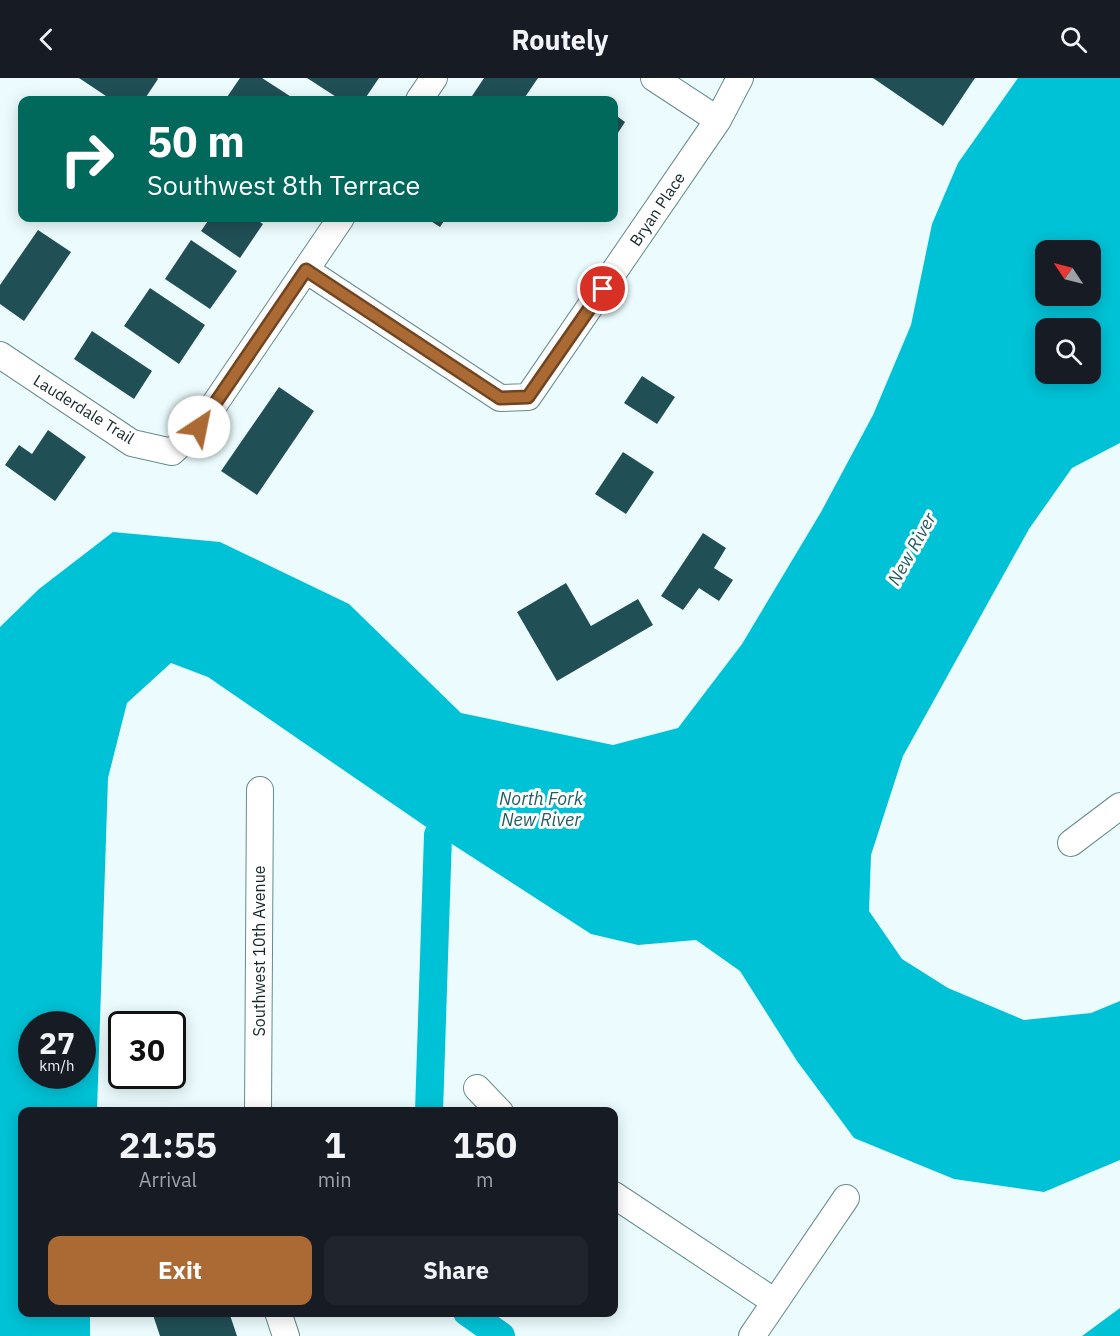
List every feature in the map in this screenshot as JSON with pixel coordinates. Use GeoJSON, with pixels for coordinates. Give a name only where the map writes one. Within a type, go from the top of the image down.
{"type":"FeatureCollection","features":[{"type":"Feature","properties":{"kind":"street"},"geometry":{"type":"LineString","coordinates":[[422,96],[434,78]]}},
{"type":"Feature","properties":{"kind":"street"},"geometry":{"type":"LineString","coordinates":[[654,78],[718,120]]}},
{"type":"Feature","properties":{"kind":"street","name":"Bryan Place"},"geometry":{"type":"LineString","coordinates":[[306,270],[500,398],[528,397],[718,120],[740,78]]}},
{"type":"Feature","properties":{"kind":"street"},"geometry":{"type":"LineString","coordinates":[[306,270],[338,222]]}},
{"type":"Feature","properties":{"kind":"street","name":"Lauderdale Trail"},"geometry":{"type":"LineString","coordinates":[[0,355],[132,442],[172,452],[199,427],[306,270]]}},
{"type":"Feature","properties":{"kind":"street","name":"Southwest 10th Avenue"},"geometry":{"type":"LineString","coordinates":[[258,1107],[260,790]]}},
{"type":"Feature","properties":{"kind":"street"},"geometry":{"type":"LineString","coordinates":[[1071,843],[1120,806]]}},
{"type":"Feature","properties":{"kind":"street"},"geometry":{"type":"LineString","coordinates":[[477,1088],[495,1107]]}},
{"type":"Feature","properties":{"kind":"street"},"geometry":{"type":"LineString","coordinates":[[618,1198],[775,1302]]}},
{"type":"Feature","properties":{"kind":"street"},"geometry":{"type":"LineString","coordinates":[[752,1336],[846,1198]]}},
{"type":"Feature","properties":{"kind":"street"},"geometry":{"type":"LineString","coordinates":[[280,1317],[286,1336]]}},
{"type":"Feature","properties":{"kind":"water"},"geometry":{"type":"Polygon","coordinates":[[[1018,78],[1120,78],[1120,443],[1072,468],[1029,529],[903,756],[871,855],[869,911],[902,959],[948,988],[1024,1020],[1091,1013],[1120,1001],[1120,1160],[1044,1192],[954,1179],[854,1138],[797,1061],[740,971],[696,940],[638,945],[591,934],[438,835],[208,677],[171,663],[127,703],[108,778],[97,1107],[18,1107],[18,1317],[90,1317],[90,1336],[0,1336],[0,627],[39,589],[113,532],[220,542],[349,604],[461,713],[613,745],[678,728],[742,644],[821,512],[873,415],[911,325],[932,224],[958,163],[1018,78]]]}},
{"type":"Feature","properties":{"kind":"water"},"geometry":{"type":"Polygon","coordinates":[[[1120,1308],[1120,1336],[1082,1336],[1120,1308]]]}},
{"type":"Feature","properties":{"kind":"building"},"geometry":{"type":"Polygon","coordinates":[[[79,78],[158,79],[147,96],[106,96],[79,78]]]}},
{"type":"Feature","properties":{"kind":"building"},"geometry":{"type":"Polygon","coordinates":[[[240,78],[262,78],[290,96],[228,96],[240,78]]]}},
{"type":"Feature","properties":{"kind":"building"},"geometry":{"type":"Polygon","coordinates":[[[307,78],[379,78],[367,96],[335,96],[307,78]]]}},
{"type":"Feature","properties":{"kind":"building"},"geometry":{"type":"Polygon","coordinates":[[[484,78],[538,78],[526,96],[472,96],[484,78]]]}},
{"type":"Feature","properties":{"kind":"building"},"geometry":{"type":"Polygon","coordinates":[[[873,78],[975,78],[943,126],[873,78]]]}},
{"type":"Feature","properties":{"kind":"building"},"geometry":{"type":"Polygon","coordinates":[[[618,117],[625,122],[618,133],[618,117]]]}},
{"type":"Feature","properties":{"kind":"building"},"geometry":{"type":"Polygon","coordinates":[[[207,222],[260,222],[263,224],[240,258],[201,231],[207,222]]]}},
{"type":"Feature","properties":{"kind":"building"},"geometry":{"type":"Polygon","coordinates":[[[432,222],[443,222],[440,227],[432,222]]]}},
{"type":"Feature","properties":{"kind":"building"},"geometry":{"type":"Polygon","coordinates":[[[38,230],[71,252],[24,321],[0,304],[0,285],[38,230]]]}},
{"type":"Feature","properties":{"kind":"building"},"geometry":{"type":"Polygon","coordinates":[[[191,240],[237,271],[210,309],[165,279],[191,240]]]}},
{"type":"Feature","properties":{"kind":"building"},"geometry":{"type":"Polygon","coordinates":[[[150,288],[205,325],[179,364],[124,326],[150,288]]]}},
{"type":"Feature","properties":{"kind":"building"},"geometry":{"type":"Polygon","coordinates":[[[92,331],[152,371],[134,399],[74,359],[92,331]]]}},
{"type":"Feature","properties":{"kind":"building"},"geometry":{"type":"Polygon","coordinates":[[[642,376],[675,397],[657,424],[624,403],[642,376]]]}},
{"type":"Feature","properties":{"kind":"building"},"geometry":{"type":"Polygon","coordinates":[[[279,387],[314,411],[257,495],[221,471],[279,387]]]}},
{"type":"Feature","properties":{"kind":"building"},"geometry":{"type":"Polygon","coordinates":[[[48,430],[86,457],[55,501],[5,465],[19,445],[32,454],[48,430]]]}},
{"type":"Feature","properties":{"kind":"building"},"geometry":{"type":"Polygon","coordinates":[[[623,452],[654,472],[626,514],[595,494],[623,452]]]}},
{"type":"Feature","properties":{"kind":"building"},"geometry":{"type":"Polygon","coordinates":[[[703,533],[726,548],[714,568],[733,580],[719,601],[699,588],[683,610],[661,596],[703,533]]]}},
{"type":"Feature","properties":{"kind":"building"},"geometry":{"type":"Polygon","coordinates":[[[566,583],[591,626],[638,599],[653,625],[557,681],[517,612],[566,583]]]}},
{"type":"Feature","properties":{"kind":"building"},"geometry":{"type":"Polygon","coordinates":[[[154,1317],[231,1317],[237,1336],[160,1336],[154,1317]]]}},
{"type":"Feature","properties":{"kind":"waterway"},"geometry":{"type":"LineString","coordinates":[[429,1107],[438,835]]}},
{"type":"Feature","properties":{"kind":"waterway"},"geometry":{"type":"LineString","coordinates":[[474,1317],[501,1336]]}},
{"type":"Feature","properties":{"kind":"route"},"geometry":{"type":"LineString","coordinates":[[199,427],[306,270],[500,398],[528,397],[603,289]]}},
{"type":"Feature","properties":{"kind":"water label","name":"New River"},"geometry":{"type":"Point","coordinates":[912,549]}},
{"type":"Feature","properties":{"kind":"water label","name":"North Fork New River"},"geometry":{"type":"Point","coordinates":[541,809]}}]}
